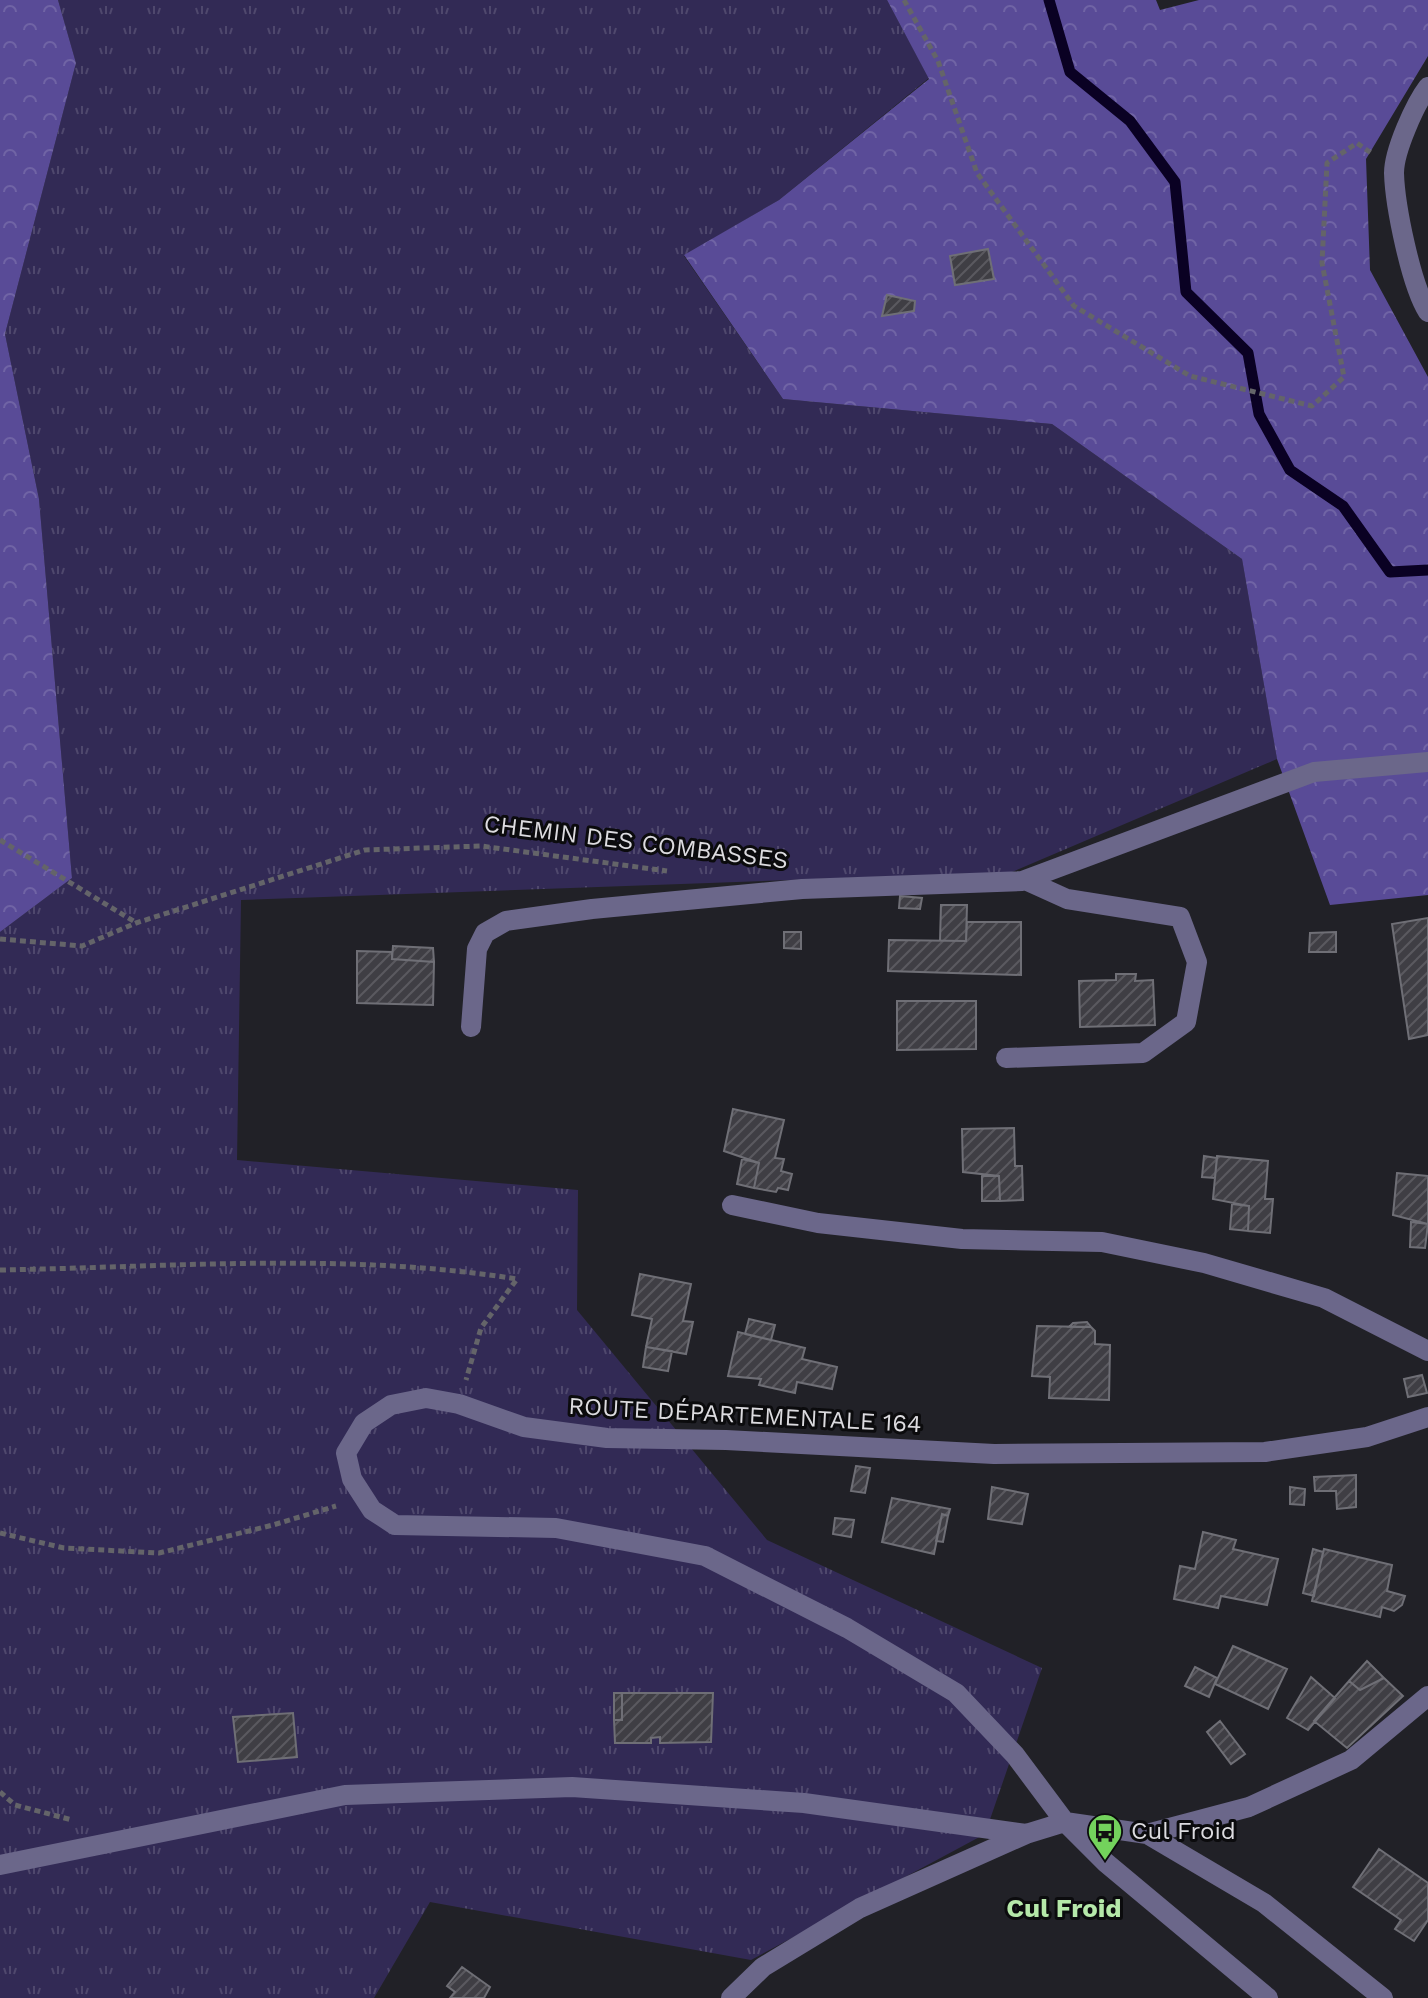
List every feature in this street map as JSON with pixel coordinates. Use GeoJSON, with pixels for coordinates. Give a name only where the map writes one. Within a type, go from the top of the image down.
{"type":"FeatureCollection","features":[{"type":"Feature","properties":{"kind":"street"},"geometry":{"type":"LineString","coordinates":[[1428,87],[1416,103],[1394,170],[1410,261],[1428,312]]}},
{"type":"Feature","properties":{"kind":"street","name":"CHEMIN DES COMBASSES"},"geometry":{"type":"LineString","coordinates":[[471,1027],[477,949],[485,933],[506,921],[553,913],[802,889],[1025,880],[1314,772],[1428,762]]}},
{"type":"Feature","properties":{"kind":"street"},"geometry":{"type":"LineString","coordinates":[[1006,1058],[1143,1053],[1186,1022],[1197,962],[1180,917],[1067,899],[1025,880]]}},
{"type":"Feature","properties":{"kind":"street"},"geometry":{"type":"LineString","coordinates":[[732,1205],[818,1223],[962,1239],[1102,1242],[1204,1263],[1324,1298],[1428,1351]]}},
{"type":"Feature","properties":{"kind":"street","name":"ROUTE DÉPARTEMENTALE 164"},"geometry":{"type":"LineString","coordinates":[[1268,1998],[1105,1862],[1065,1822],[1015,1755],[956,1693],[847,1628],[705,1556],[556,1528],[395,1525],[372,1510],[363,1497],[352,1479],[346,1453],[364,1423],[391,1405],[426,1398],[459,1404],[524,1427],[607,1438],[726,1440],[994,1454],[1265,1452],[1367,1437],[1428,1417]]}},
{"type":"Feature","properties":{"kind":"street"},"geometry":{"type":"LineString","coordinates":[[1147,1834],[1249,1807],[1351,1760],[1428,1696]]}},
{"type":"Feature","properties":{"kind":"street"},"geometry":{"type":"LineString","coordinates":[[0,1865],[345,1795],[557,1787],[804,1803],[1026,1834]]}},
{"type":"Feature","properties":{"kind":"street"},"geometry":{"type":"LineString","coordinates":[[731,1998],[763,1967],[860,1908],[1026,1834],[1065,1822],[1147,1834],[1264,1903],[1383,1998]]}},
{"type":"Feature","properties":{"kind":"path"},"geometry":{"type":"LineString","coordinates":[[904,0],[938,61],[977,173],[1074,306],[1190,376],[1312,406],[1344,377],[1322,263],[1327,163],[1357,143],[1394,170]]}},
{"type":"Feature","properties":{"kind":"path"},"geometry":{"type":"LineString","coordinates":[[0,840],[136,923]]}},
{"type":"Feature","properties":{"kind":"path","name":"CHEMIN DES COMBASSES"},"geometry":{"type":"LineString","coordinates":[[0,939],[82,946],[136,923],[365,850],[481,846],[680,873]]}},
{"type":"Feature","properties":{"kind":"path"},"geometry":{"type":"LineString","coordinates":[[0,1270],[311,1264],[444,1267],[517,1279],[481,1328],[459,1404]]}},
{"type":"Feature","properties":{"kind":"path"},"geometry":{"type":"LineString","coordinates":[[0,1533],[64,1548],[159,1553],[273,1525],[363,1497]]}},
{"type":"Feature","properties":{"kind":"path"},"geometry":{"type":"LineString","coordinates":[[0,1792],[15,1805],[85,1823]]}},
{"type":"Feature","properties":{"kind":"green space"},"geometry":{"type":"Polygon","coordinates":[[[0,0],[58,0],[76,63],[5,334],[39,499],[72,878],[0,932],[0,0]]]}},
{"type":"Feature","properties":{"kind":"green space"},"geometry":{"type":"Polygon","coordinates":[[[58,0],[887,0],[929,78],[779,200],[684,256],[783,399],[1052,424],[1242,559],[1277,759],[1012,872],[241,900],[237,1160],[578,1190],[577,1310],[767,1540],[1042,1668],[985,1834],[751,1960],[430,1902],[374,1998],[0,1998],[0,932],[72,878],[39,499],[5,334],[76,63],[58,0]]]}},
{"type":"Feature","properties":{"kind":"green space"},"geometry":{"type":"Polygon","coordinates":[[[887,0],[1156,0],[1160,10],[1199,0],[1428,0],[1428,56],[1366,159],[1370,270],[1428,377],[1428,895],[1330,905],[1277,759],[1242,559],[1052,424],[783,399],[684,255],[779,200],[929,79],[887,0]]]}},
{"type":"Feature","properties":{"kind":"building"},"geometry":{"type":"Polygon","coordinates":[[[988,249],[994,279],[955,285],[950,256],[988,249]]]}},
{"type":"Feature","properties":{"kind":"building"},"geometry":{"type":"Polygon","coordinates":[[[887,295],[915,301],[914,311],[882,316],[887,295]]]}},
{"type":"Feature","properties":{"kind":"building"},"geometry":{"type":"Polygon","coordinates":[[[900,896],[922,898],[920,909],[899,908],[900,896]]]}},
{"type":"Feature","properties":{"kind":"building"},"geometry":{"type":"Polygon","coordinates":[[[941,905],[967,905],[966,941],[940,941],[941,905]]]}},
{"type":"Feature","properties":{"kind":"building"},"geometry":{"type":"Polygon","coordinates":[[[1428,918],[1428,1035],[1409,1039],[1392,924],[1428,918]]]}},
{"type":"Feature","properties":{"kind":"building"},"geometry":{"type":"Polygon","coordinates":[[[967,922],[1021,922],[1021,975],[888,971],[889,940],[966,941],[967,922]]]}},
{"type":"Feature","properties":{"kind":"building"},"geometry":{"type":"Polygon","coordinates":[[[784,932],[801,932],[801,949],[784,948],[784,932]]]}},
{"type":"Feature","properties":{"kind":"building"},"geometry":{"type":"Polygon","coordinates":[[[1336,932],[1336,952],[1309,952],[1310,933],[1336,932]]]}},
{"type":"Feature","properties":{"kind":"building"},"geometry":{"type":"Polygon","coordinates":[[[393,946],[433,948],[434,962],[392,959],[393,946]]]}},
{"type":"Feature","properties":{"kind":"building"},"geometry":{"type":"Polygon","coordinates":[[[357,951],[392,952],[392,959],[434,962],[433,1005],[357,1003],[357,951]]]}},
{"type":"Feature","properties":{"kind":"building"},"geometry":{"type":"Polygon","coordinates":[[[1116,974],[1136,974],[1135,981],[1153,980],[1155,1025],[1080,1027],[1079,981],[1116,980],[1116,974]]]}},
{"type":"Feature","properties":{"kind":"building"},"geometry":{"type":"Polygon","coordinates":[[[897,1001],[976,1001],[976,1049],[897,1050],[897,1001]]]}},
{"type":"Feature","properties":{"kind":"building"},"geometry":{"type":"Polygon","coordinates":[[[733,1109],[784,1120],[775,1158],[784,1159],[781,1171],[792,1174],[788,1190],[778,1188],[776,1192],[754,1188],[759,1163],[724,1151],[733,1109]]]}},
{"type":"Feature","properties":{"kind":"building"},"geometry":{"type":"Polygon","coordinates":[[[1014,1128],[1015,1166],[1022,1166],[1023,1200],[1000,1201],[999,1176],[963,1172],[962,1129],[1014,1128]]]}},
{"type":"Feature","properties":{"kind":"building"},"geometry":{"type":"Polygon","coordinates":[[[1204,1156],[1217,1158],[1215,1178],[1202,1177],[1204,1156]]]}},
{"type":"Feature","properties":{"kind":"building"},"geometry":{"type":"Polygon","coordinates":[[[1217,1156],[1268,1161],[1265,1199],[1273,1199],[1270,1233],[1248,1231],[1249,1206],[1213,1199],[1217,1156]]]}},
{"type":"Feature","properties":{"kind":"building"},"geometry":{"type":"Polygon","coordinates":[[[742,1159],[759,1163],[754,1188],[737,1184],[742,1159]]]}},
{"type":"Feature","properties":{"kind":"building"},"geometry":{"type":"Polygon","coordinates":[[[1397,1173],[1428,1176],[1428,1224],[1393,1215],[1397,1173]]]}},
{"type":"Feature","properties":{"kind":"building"},"geometry":{"type":"Polygon","coordinates":[[[982,1176],[999,1176],[1000,1201],[982,1201],[982,1176]]]}},
{"type":"Feature","properties":{"kind":"building"},"geometry":{"type":"Polygon","coordinates":[[[1232,1204],[1249,1206],[1248,1231],[1230,1229],[1232,1204]]]}},
{"type":"Feature","properties":{"kind":"building"},"geometry":{"type":"Polygon","coordinates":[[[1411,1222],[1428,1224],[1425,1248],[1410,1247],[1411,1222]]]}},
{"type":"Feature","properties":{"kind":"building"},"geometry":{"type":"Polygon","coordinates":[[[640,1274],[691,1284],[683,1321],[693,1322],[686,1354],[646,1347],[652,1319],[632,1315],[640,1274]]]}},
{"type":"Feature","properties":{"kind":"building"},"geometry":{"type":"Polygon","coordinates":[[[749,1319],[775,1325],[771,1340],[745,1334],[749,1319]]]}},
{"type":"Feature","properties":{"kind":"building"},"geometry":{"type":"Polygon","coordinates":[[[1087,1322],[1091,1327],[1069,1327],[1073,1323],[1087,1322]]]}},
{"type":"Feature","properties":{"kind":"building"},"geometry":{"type":"Polygon","coordinates":[[[1037,1326],[1091,1327],[1095,1331],[1095,1344],[1110,1345],[1109,1400],[1049,1398],[1050,1377],[1032,1376],[1037,1326]]]}},
{"type":"Feature","properties":{"kind":"building"},"geometry":{"type":"Polygon","coordinates":[[[738,1332],[805,1348],[802,1359],[837,1367],[832,1389],[797,1382],[795,1393],[759,1385],[761,1379],[728,1376],[738,1332]]]}},
{"type":"Feature","properties":{"kind":"building"},"geometry":{"type":"Polygon","coordinates":[[[646,1347],[672,1351],[668,1371],[643,1367],[646,1347]]]}},
{"type":"Feature","properties":{"kind":"building"},"geometry":{"type":"Polygon","coordinates":[[[1422,1375],[1427,1393],[1408,1397],[1404,1379],[1422,1375]]]}},
{"type":"Feature","properties":{"kind":"building"},"geometry":{"type":"Polygon","coordinates":[[[856,1466],[870,1468],[865,1493],[851,1491],[856,1466]]]}},
{"type":"Feature","properties":{"kind":"building"},"geometry":{"type":"Polygon","coordinates":[[[1356,1475],[1356,1507],[1337,1509],[1336,1491],[1315,1491],[1314,1477],[1356,1475]]]}},
{"type":"Feature","properties":{"kind":"building"},"geometry":{"type":"Polygon","coordinates":[[[992,1487],[1028,1494],[1022,1524],[988,1519],[992,1487]]]}},
{"type":"Feature","properties":{"kind":"building"},"geometry":{"type":"Polygon","coordinates":[[[1290,1487],[1305,1489],[1304,1505],[1290,1504],[1290,1487]]]}},
{"type":"Feature","properties":{"kind":"building"},"geometry":{"type":"Polygon","coordinates":[[[892,1498],[950,1509],[948,1516],[942,1514],[934,1554],[882,1542],[892,1498]]]}},
{"type":"Feature","properties":{"kind":"building"},"geometry":{"type":"Polygon","coordinates":[[[942,1514],[948,1516],[943,1542],[936,1541],[942,1514]]]}},
{"type":"Feature","properties":{"kind":"building"},"geometry":{"type":"Polygon","coordinates":[[[835,1518],[854,1520],[851,1537],[833,1534],[835,1518]]]}},
{"type":"Feature","properties":{"kind":"building"},"geometry":{"type":"Polygon","coordinates":[[[1203,1532],[1236,1540],[1233,1549],[1278,1559],[1267,1605],[1221,1596],[1218,1608],[1174,1599],[1180,1566],[1195,1569],[1203,1532]]]}},
{"type":"Feature","properties":{"kind":"building"},"geometry":{"type":"Polygon","coordinates":[[[1313,1549],[1323,1552],[1314,1596],[1303,1593],[1313,1549]]]}},
{"type":"Feature","properties":{"kind":"building"},"geometry":{"type":"Polygon","coordinates":[[[1324,1549],[1392,1565],[1387,1591],[1405,1596],[1402,1605],[1394,1611],[1382,1607],[1380,1617],[1312,1601],[1324,1549]]]}},
{"type":"Feature","properties":{"kind":"building"},"geometry":{"type":"Polygon","coordinates":[[[1233,1646],[1287,1669],[1268,1709],[1215,1684],[1233,1646]]]}},
{"type":"Feature","properties":{"kind":"building"},"geometry":{"type":"Polygon","coordinates":[[[1367,1661],[1384,1678],[1360,1690],[1349,1681],[1367,1661]]]}},
{"type":"Feature","properties":{"kind":"building"},"geometry":{"type":"Polygon","coordinates":[[[1195,1667],[1217,1678],[1209,1697],[1185,1686],[1195,1667]]]}},
{"type":"Feature","properties":{"kind":"building"},"geometry":{"type":"Polygon","coordinates":[[[1311,1677],[1335,1698],[1308,1730],[1287,1718],[1311,1677]]]}},
{"type":"Feature","properties":{"kind":"building"},"geometry":{"type":"Polygon","coordinates":[[[1384,1678],[1403,1696],[1347,1748],[1314,1721],[1349,1681],[1360,1690],[1384,1678]]]}},
{"type":"Feature","properties":{"kind":"building"},"geometry":{"type":"Polygon","coordinates":[[[614,1693],[622,1693],[622,1720],[614,1720],[614,1693]]]}},
{"type":"Feature","properties":{"kind":"building"},"geometry":{"type":"Polygon","coordinates":[[[622,1693],[713,1693],[711,1742],[660,1743],[660,1737],[651,1738],[651,1743],[615,1743],[614,1720],[622,1720],[622,1693]]]}},
{"type":"Feature","properties":{"kind":"building"},"geometry":{"type":"Polygon","coordinates":[[[293,1713],[297,1757],[238,1762],[233,1717],[293,1713]]]}},
{"type":"Feature","properties":{"kind":"building"},"geometry":{"type":"Polygon","coordinates":[[[1220,1721],[1245,1754],[1231,1764],[1207,1732],[1220,1721]]]}},
{"type":"Feature","properties":{"kind":"building"},"geometry":{"type":"Polygon","coordinates":[[[1379,1849],[1428,1883],[1428,1920],[1414,1941],[1395,1929],[1401,1920],[1353,1887],[1379,1849]]]}},
{"type":"Feature","properties":{"kind":"building"},"geometry":{"type":"Polygon","coordinates":[[[462,1967],[490,1987],[484,1998],[450,1998],[455,1992],[447,1986],[462,1967]]]}},
{"type":"Feature","properties":{"kind":"waterway"},"geometry":{"type":"LineString","coordinates":[[1049,0],[1070,72],[1130,121],[1175,182],[1186,292],[1248,353],[1259,414],[1290,470],[1343,506],[1390,572],[1428,570]]}},
{"type":"Feature","properties":{"kind":"place","name":"Cul Froid"},"geometry":{"type":"Point","coordinates":[1105,1862]}},
{"type":"Feature","properties":{"kind":"district","name":"Cul Froid"},"geometry":{"type":"Point","coordinates":[1064,1908]}}]}
